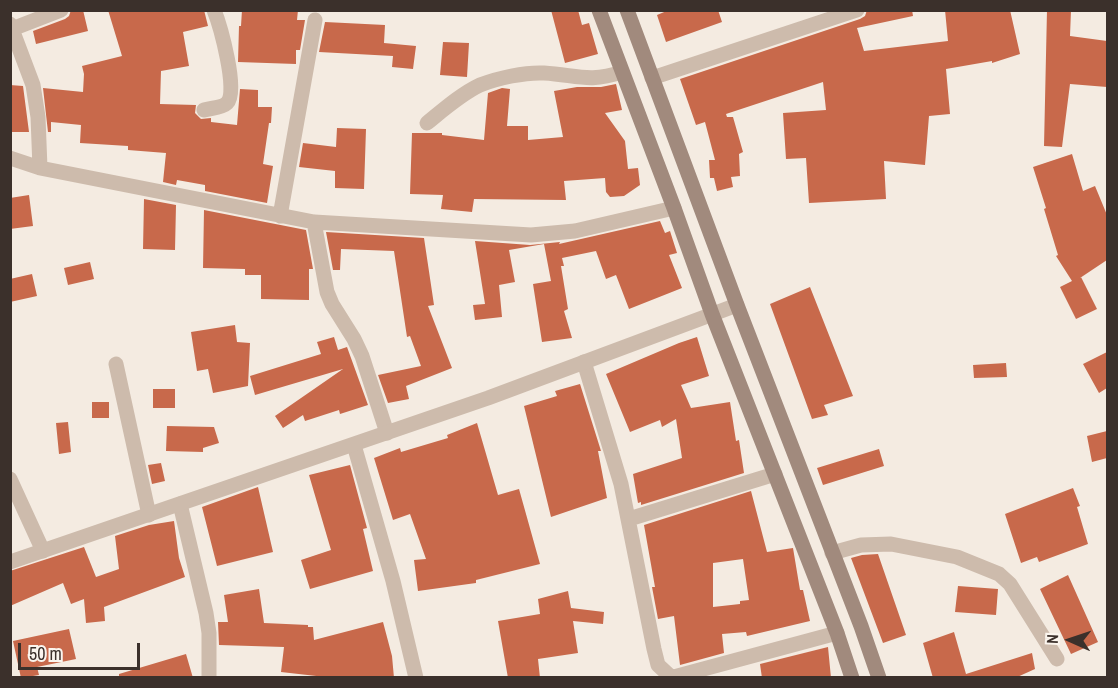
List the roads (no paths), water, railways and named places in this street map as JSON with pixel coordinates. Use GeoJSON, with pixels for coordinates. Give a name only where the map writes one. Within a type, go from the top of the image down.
{"type":"FeatureCollection","features":[{"type":"Feature","properties":{"kind":"main road"},"geometry":{"type":"LineString","coordinates":[[599,10],[712,314],[837,633],[852,678]]}},
{"type":"Feature","properties":{"kind":"main road"},"geometry":{"type":"LineString","coordinates":[[627,10],[879,678]]}},
{"type":"Feature","properties":{"kind":"street"},"geometry":{"type":"LineString","coordinates":[[40,168],[38,117],[33,85],[11,26],[61,10]]}},
{"type":"Feature","properties":{"kind":"street"},"geometry":{"type":"LineString","coordinates":[[204,110],[227,104],[231,97],[227,55],[214,10]]}},
{"type":"Feature","properties":{"kind":"street"},"geometry":{"type":"LineString","coordinates":[[652,78],[857,10]]}},
{"type":"Feature","properties":{"kind":"street"},"geometry":{"type":"LineString","coordinates":[[280,216],[315,20]]}},
{"type":"Feature","properties":{"kind":"street"},"geometry":{"type":"LineString","coordinates":[[427,123],[472,90],[489,82],[542,73],[585,79],[603,78],[622,72]]}},
{"type":"Feature","properties":{"kind":"street"},"geometry":{"type":"LineString","coordinates":[[10,158],[40,168],[314,222],[531,236],[575,231],[674,208]]}},
{"type":"Feature","properties":{"kind":"street"},"geometry":{"type":"LineString","coordinates":[[314,222],[327,292],[362,356],[387,433]]}},
{"type":"Feature","properties":{"kind":"street"},"geometry":{"type":"LineString","coordinates":[[10,562],[354,445],[737,304]]}},
{"type":"Feature","properties":{"kind":"street"},"geometry":{"type":"LineString","coordinates":[[584,362],[621,484],[658,665],[671,677],[837,633]]}},
{"type":"Feature","properties":{"kind":"street"},"geometry":{"type":"LineString","coordinates":[[116,364],[149,515]]}},
{"type":"Feature","properties":{"kind":"street"},"geometry":{"type":"LineString","coordinates":[[354,445],[393,581],[417,678]]}},
{"type":"Feature","properties":{"kind":"street"},"geometry":{"type":"LineString","coordinates":[[629,519],[775,474]]}},
{"type":"Feature","properties":{"kind":"street"},"geometry":{"type":"LineString","coordinates":[[10,479],[42,551]]}},
{"type":"Feature","properties":{"kind":"street"},"geometry":{"type":"LineString","coordinates":[[180,504],[207,613],[209,678]]}},
{"type":"Feature","properties":{"kind":"street"},"geometry":{"type":"LineString","coordinates":[[832,553],[861,545],[891,544],[957,557],[999,574],[1010,584],[1057,659]]}}]}
